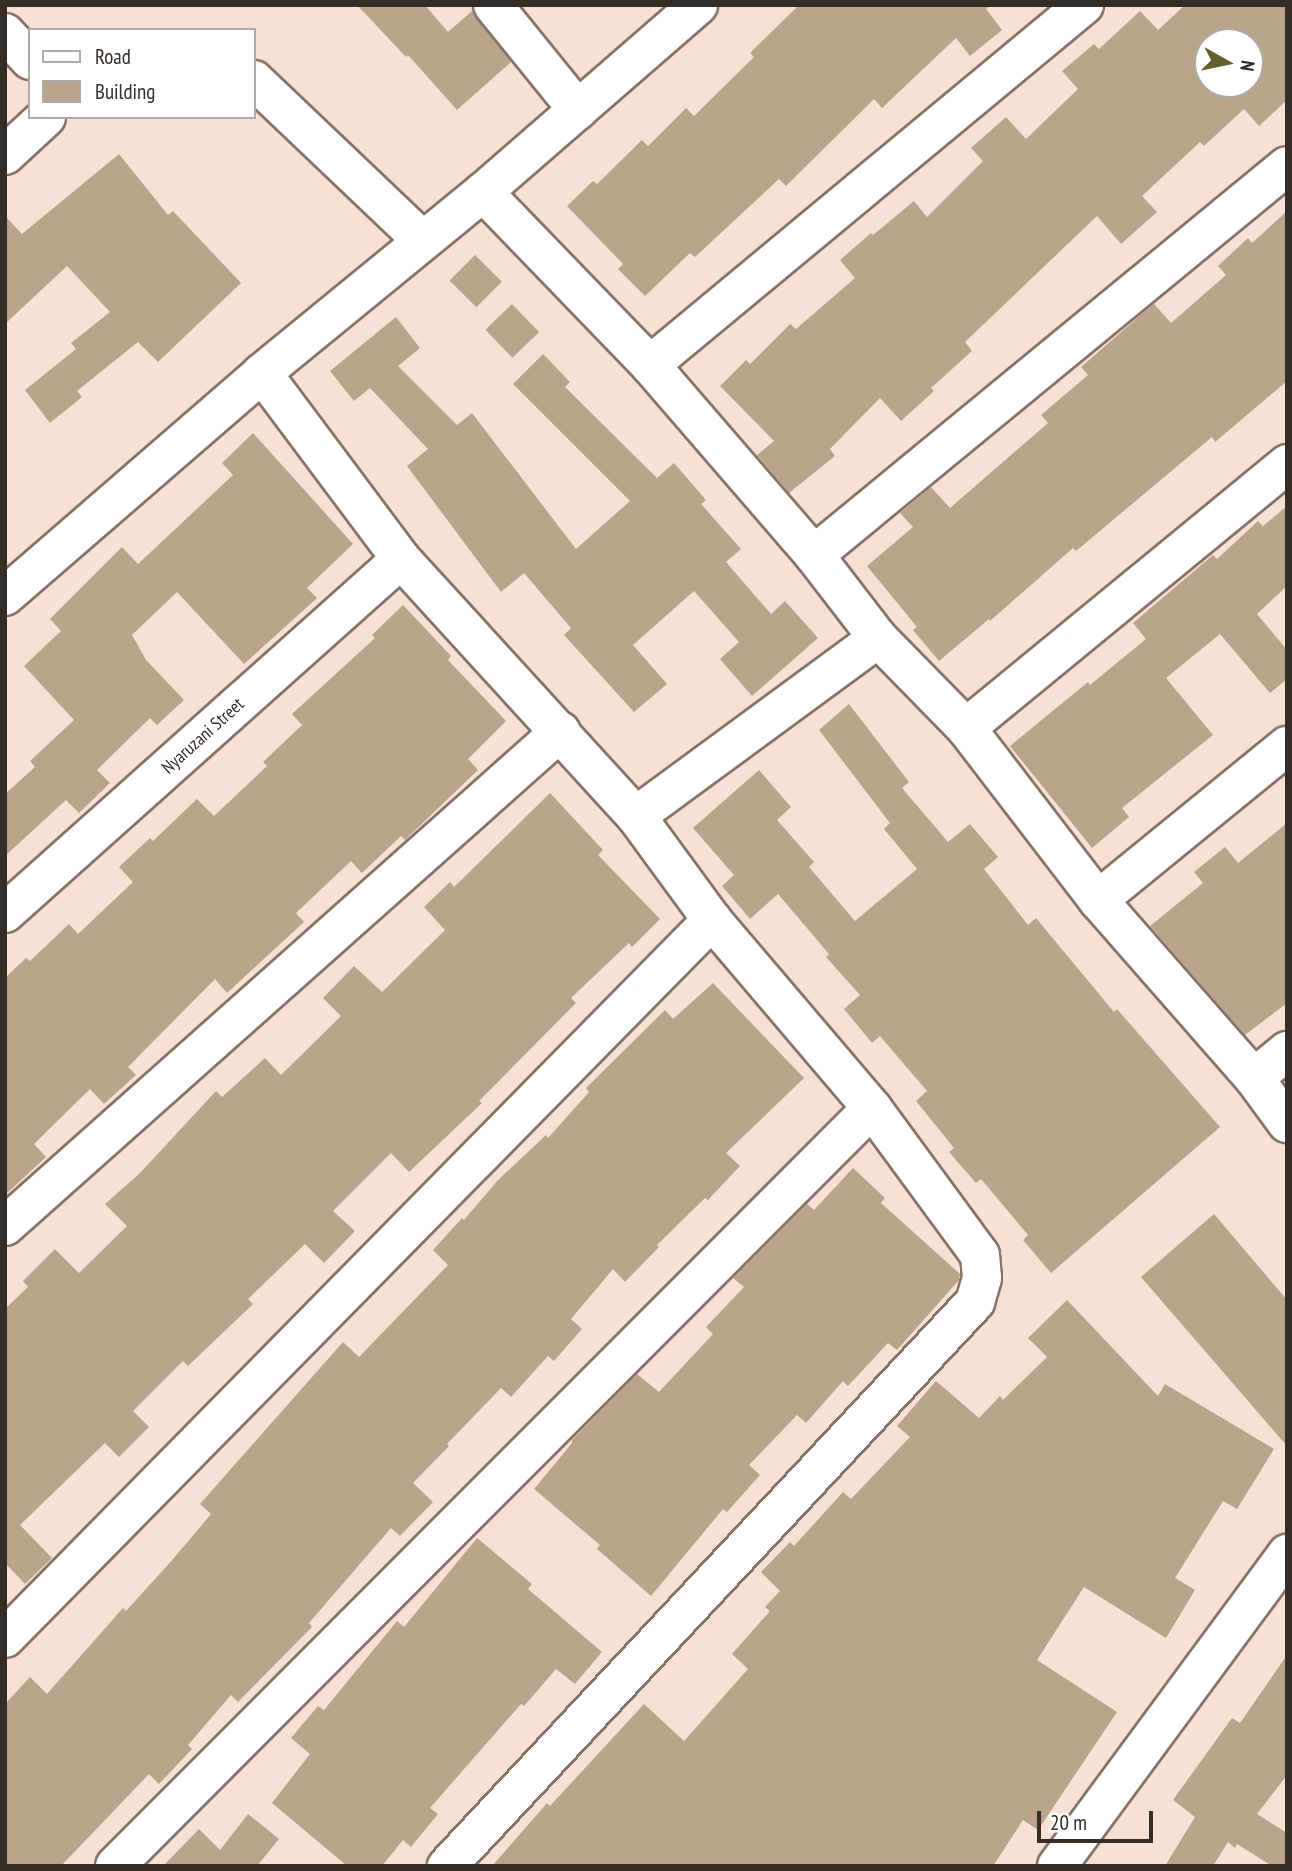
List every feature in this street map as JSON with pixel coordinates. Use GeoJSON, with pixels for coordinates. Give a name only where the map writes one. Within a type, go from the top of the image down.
{"type":"FeatureCollection","features":[{"type":"Feature","properties":{"kind":"street"},"geometry":{"type":"LineString","coordinates":[[494,5],[578,110]]}},
{"type":"Feature","properties":{"kind":"street"},"geometry":{"type":"LineString","coordinates":[[5,596],[262,373],[483,192],[698,5]]}},
{"type":"Feature","properties":{"kind":"street"},"geometry":{"type":"LineString","coordinates":[[650,365],[1084,5]]}},
{"type":"Feature","properties":{"kind":"street"},"geometry":{"type":"LineString","coordinates":[[5,33],[28,58]]}},
{"type":"Feature","properties":{"kind":"street"},"geometry":{"type":"LineString","coordinates":[[256,82],[424,241]]}},
{"type":"Feature","properties":{"kind":"street"},"geometry":{"type":"LineString","coordinates":[[5,155],[45,119]]}},
{"type":"Feature","properties":{"kind":"street"},"geometry":{"type":"LineString","coordinates":[[814,555],[1287,166]]}},
{"type":"Feature","properties":{"kind":"street"},"geometry":{"type":"LineString","coordinates":[[483,192],[650,365],[814,555],[878,638],[966,728],[1098,900],[1254,1078],[1287,1123]]}},
{"type":"Feature","properties":{"kind":"street"},"geometry":{"type":"LineString","coordinates":[[262,373],[401,559],[561,731],[635,816],[712,920],[872,1108],[980,1255],[982,1278],[975,1302],[446,1866]]}},
{"type":"Feature","properties":{"kind":"street"},"geometry":{"type":"LineString","coordinates":[[966,728],[1287,464]]}},
{"type":"Feature","properties":{"kind":"street","name":"Nyaruzani Street"},"geometry":{"type":"LineString","coordinates":[[5,913],[401,559]]}},
{"type":"Feature","properties":{"kind":"street"},"geometry":{"type":"LineString","coordinates":[[635,816],[878,638]]}},
{"type":"Feature","properties":{"kind":"street"},"geometry":{"type":"LineString","coordinates":[[5,1226],[561,731]]}},
{"type":"Feature","properties":{"kind":"street"},"geometry":{"type":"LineString","coordinates":[[1098,900],[1287,746]]}},
{"type":"Feature","properties":{"kind":"street"},"geometry":{"type":"LineString","coordinates":[[5,1638],[712,920]]}},
{"type":"Feature","properties":{"kind":"street"},"geometry":{"type":"LineString","coordinates":[[1254,1078],[1287,1051]]}},
{"type":"Feature","properties":{"kind":"street"},"geometry":{"type":"LineString","coordinates":[[115,1866],[872,1108]]}},
{"type":"Feature","properties":{"kind":"street"},"geometry":{"type":"LineString","coordinates":[[1057,1866],[1287,1554]]}},
{"type":"Feature","properties":{"kind":"building"},"geometry":{"type":"Polygon","coordinates":[[[357,5],[425,5],[448,32],[472,11],[511,62],[457,110],[408,55],[406,57],[357,5]]]}},
{"type":"Feature","properties":{"kind":"building"},"geometry":{"type":"Polygon","coordinates":[[[799,5],[990,5],[986,9],[1002,30],[970,56],[956,38],[882,108],[874,99],[786,186],[779,179],[695,257],[690,253],[645,296],[618,269],[623,264],[567,206],[593,181],[597,184],[642,140],[648,146],[686,108],[694,116],[754,57],[750,53],[799,5]]]}},
{"type":"Feature","properties":{"kind":"building"},"geometry":{"type":"Polygon","coordinates":[[[1185,5],[1287,5],[1287,100],[1259,126],[1244,109],[1204,146],[1200,142],[1142,196],[1157,212],[1121,244],[1097,216],[965,342],[972,351],[931,388],[934,391],[901,421],[880,398],[830,449],[835,456],[789,493],[757,455],[774,441],[720,386],[746,360],[750,364],[790,324],[796,329],[855,278],[840,260],[871,233],[873,235],[914,201],[927,217],[983,161],[971,148],[1006,117],[1026,139],[1078,89],[1062,71],[1094,44],[1099,49],[1140,11],[1158,30],[1185,5]]]}},
{"type":"Feature","properties":{"kind":"building"},"geometry":{"type":"Polygon","coordinates":[[[119,154],[168,215],[173,211],[241,283],[158,362],[138,342],[77,391],[82,397],[50,423],[25,390],[76,349],[71,343],[110,312],[67,266],[5,324],[5,216],[22,234],[119,154]]]}},
{"type":"Feature","properties":{"kind":"building"},"geometry":{"type":"Polygon","coordinates":[[[1287,211],[1287,381],[1215,442],[1212,437],[1076,551],[1073,548],[990,621],[989,619],[939,661],[913,630],[917,627],[867,566],[913,527],[900,513],[931,487],[950,508],[1048,423],[1041,415],[1088,375],[1081,367],[1154,304],[1171,323],[1226,275],[1218,266],[1248,238],[1252,243],[1287,211]]]}},
{"type":"Feature","properties":{"kind":"building"},"geometry":{"type":"Polygon","coordinates":[[[475,255],[502,282],[476,307],[450,280],[475,255]]]}},
{"type":"Feature","properties":{"kind":"building"},"geometry":{"type":"Polygon","coordinates":[[[512,304],[539,332],[512,358],[485,330],[512,304]]]}},
{"type":"Feature","properties":{"kind":"building"},"geometry":{"type":"Polygon","coordinates":[[[396,317],[420,348],[398,366],[457,425],[472,413],[576,549],[630,501],[513,384],[543,354],[570,382],[565,387],[657,478],[674,463],[706,500],[701,504],[741,549],[726,562],[771,614],[785,601],[818,638],[752,696],[720,659],[739,642],[694,591],[633,645],[667,684],[634,712],[564,635],[571,628],[524,573],[501,592],[407,466],[428,449],[370,388],[354,401],[330,371],[396,317]]]}},
{"type":"Feature","properties":{"kind":"building"},"geometry":{"type":"Polygon","coordinates":[[[253,433],[353,544],[307,588],[317,598],[244,664],[177,592],[132,635],[146,660],[184,700],[157,725],[150,718],[97,770],[110,783],[79,813],[66,800],[5,856],[5,794],[35,767],[30,761],[74,720],[24,666],[61,631],[50,619],[122,547],[138,564],[233,475],[222,463],[253,433]]]}},
{"type":"Feature","properties":{"kind":"building"},"geometry":{"type":"Polygon","coordinates":[[[1287,506],[1287,586],[1257,614],[1287,650],[1287,679],[1270,693],[1220,634],[1166,678],[1213,735],[1122,808],[1129,817],[1092,848],[1010,746],[1146,639],[1133,623],[1213,555],[1217,559],[1258,521],[1263,526],[1287,506]]]}},
{"type":"Feature","properties":{"kind":"building"},"geometry":{"type":"Polygon","coordinates":[[[403,605],[451,656],[448,660],[506,721],[468,759],[478,770],[405,840],[401,836],[362,873],[351,861],[296,913],[304,922],[227,993],[215,979],[128,1067],[136,1075],[104,1104],[90,1089],[34,1144],[46,1157],[5,1195],[5,978],[26,958],[30,961],[69,924],[78,934],[133,882],[119,867],[150,838],[153,841],[197,799],[214,816],[267,766],[263,762],[302,725],[292,714],[375,638],[372,635],[403,605]]]}},
{"type":"Feature","properties":{"kind":"building"},"geometry":{"type":"Polygon","coordinates":[[[849,704],[909,782],[902,788],[948,842],[970,824],[998,857],[984,869],[1028,925],[1036,918],[1114,1012],[1117,1009],[1220,1127],[1051,1273],[1023,1240],[1028,1235],[981,1179],[976,1183],[949,1152],[954,1148],[916,1101],[927,1091],[880,1036],[872,1043],[844,1009],[860,995],[826,957],[829,954],[778,894],[750,919],[722,886],[734,875],[693,828],[759,770],[791,807],[777,820],[814,862],[809,867],[855,921],[917,869],[884,829],[890,823],[819,730],[849,704]]]}},
{"type":"Feature","properties":{"kind":"building"},"geometry":{"type":"Polygon","coordinates":[[[550,793],[603,850],[598,855],[660,919],[632,947],[629,943],[571,998],[576,1003],[479,1101],[482,1103],[409,1172],[391,1153],[333,1211],[355,1231],[324,1263],[305,1244],[248,1299],[253,1304],[188,1366],[183,1361],[133,1411],[149,1427],[119,1457],[105,1443],[20,1525],[52,1558],[25,1584],[5,1563],[5,1309],[28,1287],[23,1281],[55,1249],[79,1273],[127,1226],[105,1204],[139,1174],[216,1091],[222,1097],[265,1058],[281,1075],[341,1016],[323,998],[354,966],[382,992],[445,930],[424,907],[450,882],[454,887],[550,793]]]}},
{"type":"Feature","properties":{"kind":"building"},"geometry":{"type":"Polygon","coordinates":[[[1287,823],[1287,1003],[1245,1035],[1150,926],[1203,883],[1194,872],[1225,847],[1238,863],[1287,823]]]}},
{"type":"Feature","properties":{"kind":"building"},"geometry":{"type":"Polygon","coordinates":[[[713,983],[804,1078],[726,1153],[740,1166],[708,1200],[705,1198],[657,1245],[659,1247],[625,1282],[613,1269],[571,1319],[582,1329],[554,1361],[548,1356],[511,1397],[501,1388],[447,1444],[449,1446],[413,1483],[433,1502],[400,1536],[391,1528],[309,1623],[312,1627],[238,1702],[231,1695],[188,1745],[192,1749],[159,1784],[149,1774],[61,1866],[5,1866],[5,1704],[30,1677],[47,1694],[123,1608],[126,1611],[211,1514],[200,1504],[343,1342],[359,1357],[448,1265],[433,1250],[462,1218],[464,1220],[498,1180],[546,1135],[548,1138],[589,1092],[586,1088],[665,1010],[673,1019],[713,983]]]}},
{"type":"Feature","properties":{"kind":"building"},"geometry":{"type":"Polygon","coordinates":[[[853,1168],[885,1198],[881,1203],[960,1274],[959,1280],[897,1350],[888,1343],[848,1386],[843,1381],[806,1423],[797,1415],[749,1465],[760,1475],[727,1512],[723,1509],[651,1596],[597,1549],[600,1545],[534,1489],[572,1440],[637,1374],[659,1392],[713,1334],[706,1327],[744,1287],[733,1278],[807,1204],[814,1210],[853,1168]]]}},
{"type":"Feature","properties":{"kind":"building"},"geometry":{"type":"Polygon","coordinates":[[[1214,1214],[1287,1300],[1287,1446],[1141,1277],[1214,1214]]]}},
{"type":"Feature","properties":{"kind":"building"},"geometry":{"type":"Polygon","coordinates":[[[1067,1300],[1158,1396],[1165,1384],[1274,1449],[1237,1509],[1223,1501],[1175,1578],[1195,1590],[1166,1638],[1084,1587],[1037,1660],[1117,1712],[1038,1830],[1023,1820],[993,1866],[492,1866],[547,1803],[550,1806],[644,1704],[684,1741],[748,1669],[732,1654],[770,1611],[765,1607],[780,1591],[761,1572],[790,1542],[794,1546],[843,1492],[851,1499],[910,1437],[897,1426],[936,1381],[979,1418],[1000,1396],[1003,1400],[1047,1357],[1028,1338],[1067,1300]]]}},
{"type":"Feature","properties":{"kind":"building"},"geometry":{"type":"Polygon","coordinates":[[[477,1538],[532,1584],[528,1589],[602,1652],[575,1684],[556,1669],[524,1706],[521,1704],[430,1808],[438,1814],[411,1847],[403,1840],[382,1866],[347,1866],[272,1803],[310,1754],[291,1738],[318,1706],[324,1710],[397,1621],[404,1627],[477,1538]]]}},
{"type":"Feature","properties":{"kind":"building"},"geometry":{"type":"Polygon","coordinates":[[[1287,1655],[1287,1775],[1257,1814],[1287,1833],[1287,1866],[1272,1866],[1237,1844],[1235,1848],[1228,1842],[1213,1866],[1165,1866],[1195,1817],[1173,1800],[1232,1718],[1240,1723],[1287,1655]]]}},
{"type":"Feature","properties":{"kind":"building"},"geometry":{"type":"Polygon","coordinates":[[[248,1814],[279,1839],[257,1866],[163,1866],[199,1829],[220,1850],[248,1814]]]}}]}
